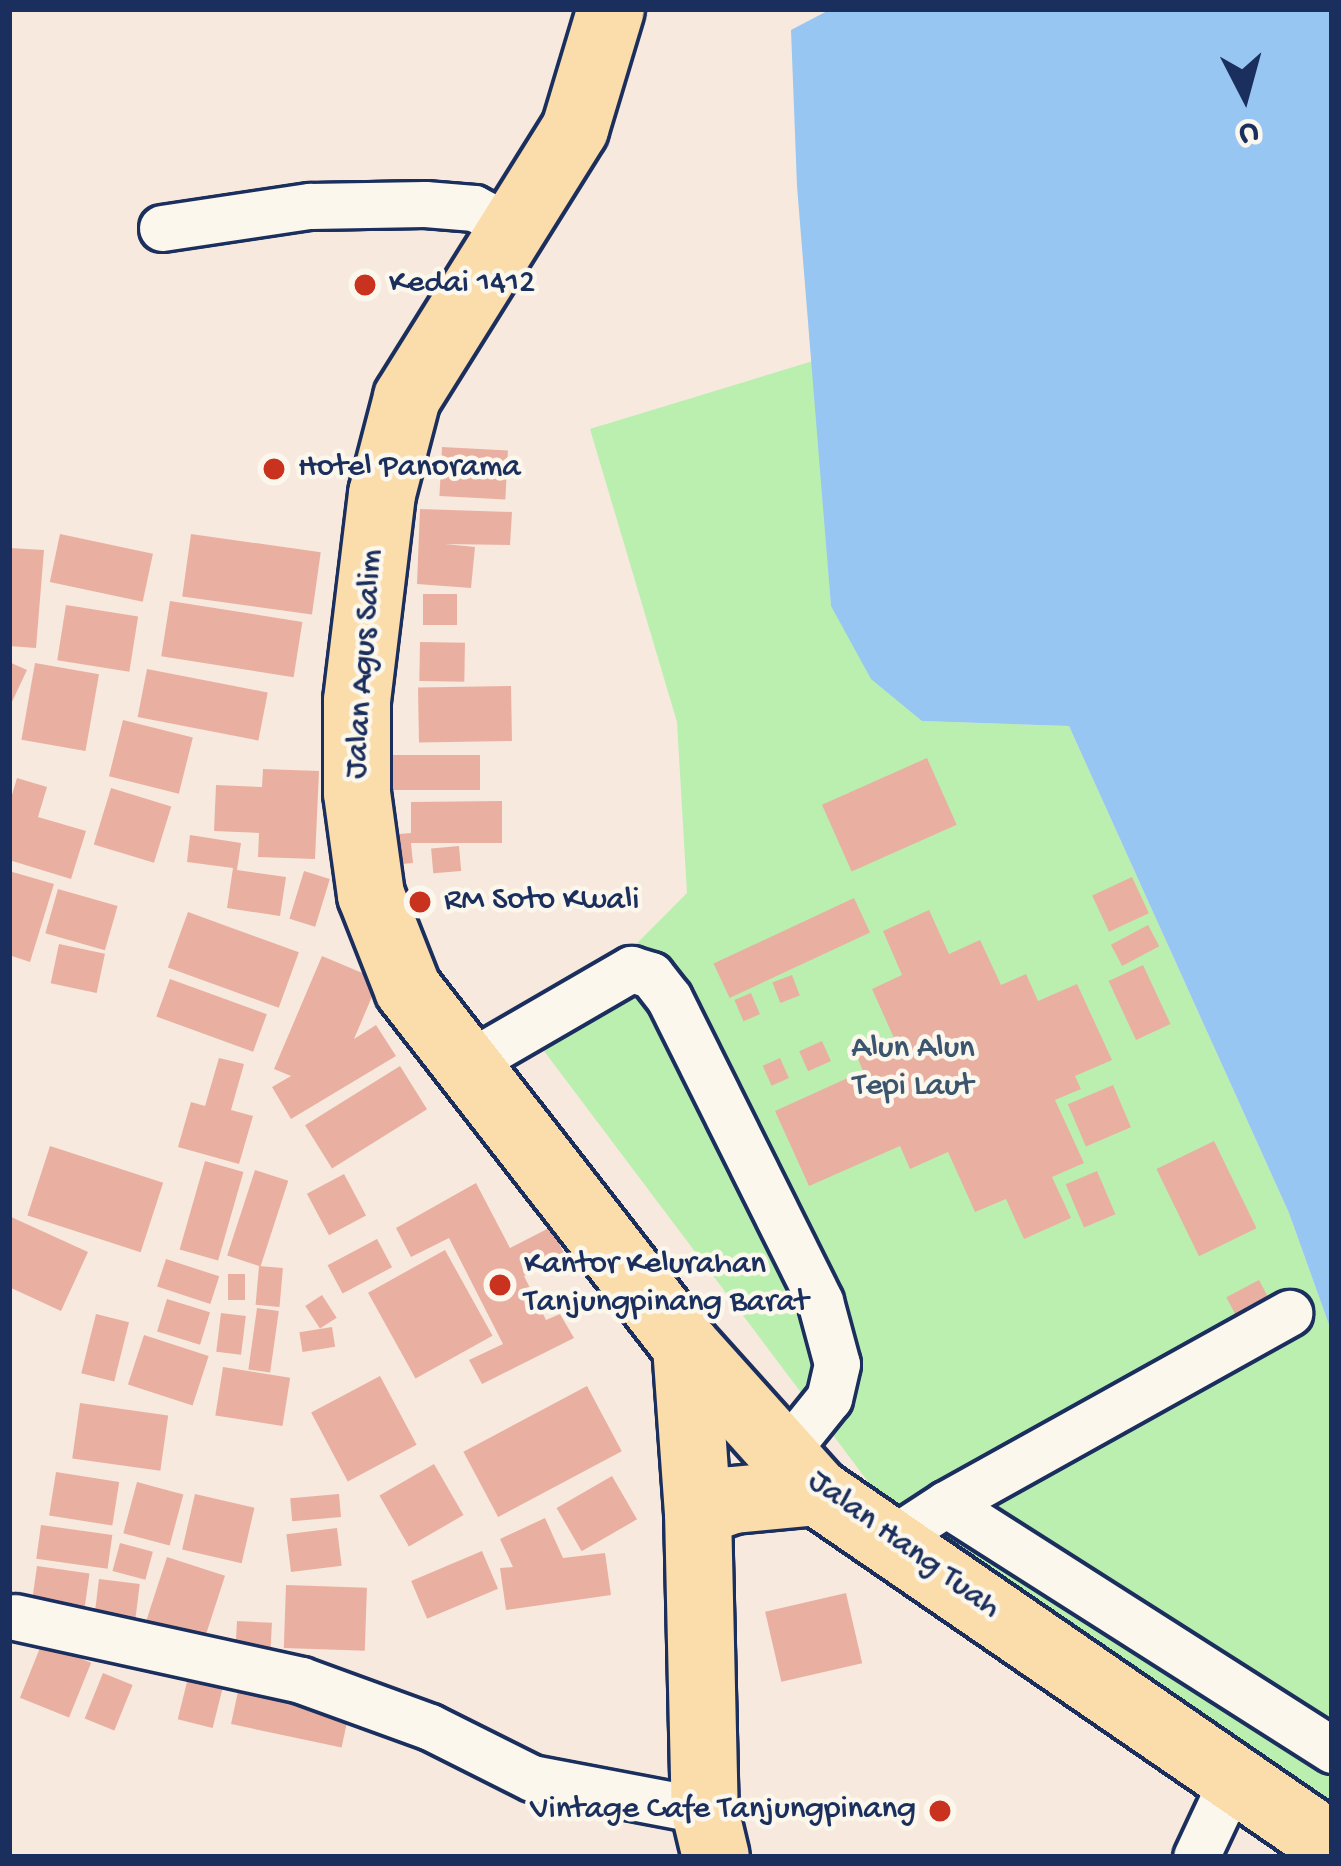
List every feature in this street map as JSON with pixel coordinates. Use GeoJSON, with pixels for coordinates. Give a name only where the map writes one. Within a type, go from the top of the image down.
{"type":"FeatureCollection","features":[{"type":"Feature","properties":{"kind":"highway","name":"Jalan Agus Salim"},"geometry":{"type":"LineString","coordinates":[[611,9],[575,129],[509,227],[407,398],[374,538],[357,701],[357,794],[371,896],[408,988],[686,1346]]}},
{"type":"Feature","properties":{"kind":"highway","name":"Jalan Hang Tuah"},"geometry":{"type":"LineString","coordinates":[[686,1346],[801,1473],[890,1541],[1332,1846]]}},
{"type":"Feature","properties":{"kind":"highway"},"geometry":{"type":"LineString","coordinates":[[686,1346],[711,1834]]}},
{"type":"Feature","properties":{"kind":"highway"},"geometry":{"type":"LineString","coordinates":[[698,1512],[801,1473]]}},
{"type":"Feature","properties":{"kind":"street"},"geometry":{"type":"LineString","coordinates":[[162,228],[310,206],[425,204],[474,208],[509,227]]}},
{"type":"Feature","properties":{"kind":"street"},"geometry":{"type":"LineString","coordinates":[[467,1064],[631,969],[651,975],[660,986],[820,1301],[837,1364],[801,1473]]}},
{"type":"Feature","properties":{"kind":"street"},"geometry":{"type":"LineString","coordinates":[[890,1541],[946,1504],[1289,1313]]}},
{"type":"Feature","properties":{"kind":"street"},"geometry":{"type":"LineString","coordinates":[[946,1504],[1332,1750]]}},
{"type":"Feature","properties":{"kind":"street"},"geometry":{"type":"LineString","coordinates":[[15,1617],[301,1680],[430,1726],[532,1778],[711,1834]]}},
{"type":"Feature","properties":{"kind":"street"},"geometry":{"type":"LineString","coordinates":[[1196,1857],[1197,1843],[1233,1778]]}},
{"type":"Feature","properties":{"kind":"green space","name":"Alun Alun Tepi Laut"},"geometry":{"type":"Polygon","coordinates":[[[813,361],[831,606],[922,721],[1069,726],[1289,1213],[1332,1333],[1332,1844],[924,1556],[538,1043],[687,893],[677,722],[590,429],[813,361]]]}},
{"type":"Feature","properties":{"kind":"water"},"geometry":{"type":"Polygon","coordinates":[[[831,9],[1332,9],[1332,1333],[1289,1213],[1069,726],[922,721],[871,679],[831,606],[797,186],[791,30],[831,9]]]}},
{"type":"Feature","properties":{"kind":"building"},"geometry":{"type":"Polygon","coordinates":[[[442,447],[508,450],[505,499],[439,496],[442,447]]]}},
{"type":"Feature","properties":{"kind":"building"},"geometry":{"type":"Polygon","coordinates":[[[420,509],[512,512],[510,545],[445,544],[475,547],[471,588],[417,584],[420,509]]]}},
{"type":"Feature","properties":{"kind":"building"},"geometry":{"type":"Polygon","coordinates":[[[60,534],[153,554],[143,602],[50,582],[60,534]]]}},
{"type":"Feature","properties":{"kind":"building"},"geometry":{"type":"Polygon","coordinates":[[[191,534],[321,552],[312,615],[182,596],[191,534]]]}},
{"type":"Feature","properties":{"kind":"building"},"geometry":{"type":"Polygon","coordinates":[[[9,548],[44,550],[36,648],[9,646],[9,548]]]}},
{"type":"Feature","properties":{"kind":"building"},"geometry":{"type":"Polygon","coordinates":[[[423,594],[457,594],[457,625],[423,625],[423,594]]]}},
{"type":"Feature","properties":{"kind":"building"},"geometry":{"type":"Polygon","coordinates":[[[170,601],[302,622],[294,677],[161,656],[170,601]]]}},
{"type":"Feature","properties":{"kind":"building"},"geometry":{"type":"Polygon","coordinates":[[[66,605],[138,616],[129,672],[57,660],[66,605]]]}},
{"type":"Feature","properties":{"kind":"building"},"geometry":{"type":"Polygon","coordinates":[[[420,642],[465,643],[464,682],[419,681],[420,642]]]}},
{"type":"Feature","properties":{"kind":"building"},"geometry":{"type":"Polygon","coordinates":[[[9,662],[27,670],[9,708],[9,662]]]}},
{"type":"Feature","properties":{"kind":"building"},"geometry":{"type":"Polygon","coordinates":[[[35,663],[99,674],[85,751],[21,740],[35,663]]]}},
{"type":"Feature","properties":{"kind":"building"},"geometry":{"type":"Polygon","coordinates":[[[147,669],[268,692],[258,741],[138,717],[147,669]]]}},
{"type":"Feature","properties":{"kind":"building"},"geometry":{"type":"Polygon","coordinates":[[[511,686],[512,741],[419,743],[418,688],[511,686]]]}},
{"type":"Feature","properties":{"kind":"building"},"geometry":{"type":"Polygon","coordinates":[[[123,720],[193,737],[179,794],[109,776],[123,720]]]}},
{"type":"Feature","properties":{"kind":"building"},"geometry":{"type":"Polygon","coordinates":[[[391,755],[480,755],[480,790],[391,790],[391,755]]]}},
{"type":"Feature","properties":{"kind":"building"},"geometry":{"type":"Polygon","coordinates":[[[927,758],[957,825],[852,871],[822,805],[927,758]]]}},
{"type":"Feature","properties":{"kind":"building"},"geometry":{"type":"Polygon","coordinates":[[[263,769],[319,771],[315,859],[258,857],[259,833],[214,831],[216,785],[262,787],[263,769]]]}},
{"type":"Feature","properties":{"kind":"building"},"geometry":{"type":"Polygon","coordinates":[[[17,778],[47,787],[38,817],[86,831],[71,879],[9,860],[9,805],[17,778]]]}},
{"type":"Feature","properties":{"kind":"building"},"geometry":{"type":"Polygon","coordinates":[[[111,788],[171,806],[154,863],[94,844],[111,788]]]}},
{"type":"Feature","properties":{"kind":"building"},"geometry":{"type":"Polygon","coordinates":[[[502,801],[502,843],[411,843],[413,863],[391,865],[388,835],[411,833],[411,802],[502,801]]]}},
{"type":"Feature","properties":{"kind":"building"},"geometry":{"type":"Polygon","coordinates":[[[190,835],[241,843],[237,870],[286,877],[280,916],[227,908],[233,868],[187,862],[190,835]]]}},
{"type":"Feature","properties":{"kind":"building"},"geometry":{"type":"Polygon","coordinates":[[[459,846],[461,871],[433,873],[431,848],[459,846]]]}},
{"type":"Feature","properties":{"kind":"building"},"geometry":{"type":"Polygon","coordinates":[[[9,871],[54,884],[30,962],[9,955],[9,871]]]}},
{"type":"Feature","properties":{"kind":"building"},"geometry":{"type":"Polygon","coordinates":[[[304,871],[330,879],[315,927],[289,919],[304,871]]]}},
{"type":"Feature","properties":{"kind":"building"},"geometry":{"type":"Polygon","coordinates":[[[1132,877],[1149,913],[1109,932],[1092,896],[1132,877]]]}},
{"type":"Feature","properties":{"kind":"building"},"geometry":{"type":"Polygon","coordinates":[[[58,889],[118,906],[105,950],[45,933],[58,889]]]}},
{"type":"Feature","properties":{"kind":"building"},"geometry":{"type":"Polygon","coordinates":[[[854,898],[870,932],[730,998],[714,964],[854,898]]]}},
{"type":"Feature","properties":{"kind":"building"},"geometry":{"type":"Polygon","coordinates":[[[929,910],[949,954],[980,940],[1001,985],[1026,974],[1038,1001],[1077,984],[1112,1060],[1075,1076],[1081,1089],[1055,1100],[1084,1163],[1052,1177],[1071,1218],[1024,1239],[1006,1199],[975,1212],[948,1152],[910,1169],[900,1146],[809,1186],[775,1111],[863,1071],[856,1054],[894,1038],[872,989],[902,975],[883,931],[929,910]]]}},
{"type":"Feature","properties":{"kind":"building"},"geometry":{"type":"Polygon","coordinates":[[[188,912],[299,952],[279,1008],[168,967],[188,912]]]}},
{"type":"Feature","properties":{"kind":"building"},"geometry":{"type":"Polygon","coordinates":[[[1148,925],[1159,946],[1122,966],[1111,945],[1148,925]]]}},
{"type":"Feature","properties":{"kind":"building"},"geometry":{"type":"Polygon","coordinates":[[[59,944],[105,954],[97,993],[51,983],[59,944]]]}},
{"type":"Feature","properties":{"kind":"building"},"geometry":{"type":"Polygon","coordinates":[[[322,956],[379,980],[354,1039],[376,1025],[396,1056],[291,1119],[272,1087],[291,1076],[274,1069],[322,956]]]}},
{"type":"Feature","properties":{"kind":"building"},"geometry":{"type":"Polygon","coordinates":[[[1143,965],[1170,1024],[1136,1040],[1109,981],[1143,965]]]}},
{"type":"Feature","properties":{"kind":"building"},"geometry":{"type":"Polygon","coordinates":[[[792,975],[800,996],[780,1003],[772,983],[792,975]]]}},
{"type":"Feature","properties":{"kind":"building"},"geometry":{"type":"Polygon","coordinates":[[[170,979],[267,1014],[253,1052],[156,1017],[170,979]]]}},
{"type":"Feature","properties":{"kind":"building"},"geometry":{"type":"Polygon","coordinates":[[[751,993],[760,1014],[743,1021],[734,1000],[751,993]]]}},
{"type":"Feature","properties":{"kind":"building"},"geometry":{"type":"Polygon","coordinates":[[[822,1041],[831,1061],[808,1071],[799,1051],[822,1041]]]}},
{"type":"Feature","properties":{"kind":"building"},"geometry":{"type":"Polygon","coordinates":[[[219,1058],[244,1064],[231,1110],[253,1116],[239,1164],[178,1147],[191,1102],[205,1106],[219,1058]]]}},
{"type":"Feature","properties":{"kind":"building"},"geometry":{"type":"Polygon","coordinates":[[[780,1058],[789,1078],[772,1086],[763,1066],[780,1058]]]}},
{"type":"Feature","properties":{"kind":"building"},"geometry":{"type":"Polygon","coordinates":[[[400,1066],[427,1109],[332,1169],[305,1125],[400,1066]]]}},
{"type":"Feature","properties":{"kind":"building"},"geometry":{"type":"Polygon","coordinates":[[[1113,1085],[1131,1127],[1086,1146],[1068,1104],[1113,1085]]]}},
{"type":"Feature","properties":{"kind":"building"},"geometry":{"type":"Polygon","coordinates":[[[1214,1141],[1257,1228],[1199,1256],[1156,1169],[1214,1141]]]}},
{"type":"Feature","properties":{"kind":"building"},"geometry":{"type":"Polygon","coordinates":[[[50,1146],[163,1183],[141,1252],[27,1215],[50,1146]]]}},
{"type":"Feature","properties":{"kind":"building"},"geometry":{"type":"Polygon","coordinates":[[[205,1161],[243,1172],[218,1260],[180,1249],[205,1161]]]}},
{"type":"Feature","properties":{"kind":"building"},"geometry":{"type":"Polygon","coordinates":[[[255,1170],[288,1181],[260,1266],[227,1256],[255,1170]]]}},
{"type":"Feature","properties":{"kind":"building"},"geometry":{"type":"Polygon","coordinates":[[[1097,1171],[1115,1214],[1084,1228],[1066,1184],[1097,1171]]]}},
{"type":"Feature","properties":{"kind":"building"},"geometry":{"type":"Polygon","coordinates":[[[344,1174],[366,1215],[329,1235],[307,1194],[344,1174]]]}},
{"type":"Feature","properties":{"kind":"building","name":"Kantor Kelurahan Tanjungpinang Barat"},"geometry":{"type":"Polygon","coordinates":[[[476,1183],[510,1248],[551,1227],[565,1255],[524,1276],[546,1320],[560,1314],[574,1338],[482,1384],[469,1360],[503,1344],[449,1238],[411,1257],[396,1228],[476,1183]]]}},
{"type":"Feature","properties":{"kind":"building"},"geometry":{"type":"Polygon","coordinates":[[[9,1216],[88,1252],[61,1311],[9,1287],[9,1216]]]}},
{"type":"Feature","properties":{"kind":"building"},"geometry":{"type":"Polygon","coordinates":[[[377,1239],[392,1267],[343,1294],[328,1265],[377,1239]]]}},
{"type":"Feature","properties":{"kind":"building"},"geometry":{"type":"Polygon","coordinates":[[[445,1250],[493,1336],[416,1378],[368,1293],[445,1250]]]}},
{"type":"Feature","properties":{"kind":"building"},"geometry":{"type":"Polygon","coordinates":[[[166,1259],[219,1276],[210,1304],[157,1287],[166,1259]]]}},
{"type":"Feature","properties":{"kind":"building"},"geometry":{"type":"Polygon","coordinates":[[[259,1266],[283,1268],[280,1307],[256,1305],[259,1266]]]}},
{"type":"Feature","properties":{"kind":"building"},"geometry":{"type":"Polygon","coordinates":[[[228,1274],[245,1274],[245,1300],[228,1300],[228,1274]]]}},
{"type":"Feature","properties":{"kind":"building"},"geometry":{"type":"Polygon","coordinates":[[[1259,1280],[1277,1314],[1244,1331],[1226,1297],[1259,1280]]]}},
{"type":"Feature","properties":{"kind":"building"},"geometry":{"type":"Polygon","coordinates":[[[322,1295],[337,1318],[320,1329],[305,1306],[322,1295]]]}},
{"type":"Feature","properties":{"kind":"building"},"geometry":{"type":"Polygon","coordinates":[[[167,1299],[210,1312],[200,1345],[157,1332],[167,1299]]]}},
{"type":"Feature","properties":{"kind":"building"},"geometry":{"type":"Polygon","coordinates":[[[257,1308],[279,1311],[270,1372],[248,1369],[257,1308]]]}},
{"type":"Feature","properties":{"kind":"building"},"geometry":{"type":"Polygon","coordinates":[[[221,1313],[246,1316],[241,1355],[216,1352],[221,1313]]]}},
{"type":"Feature","properties":{"kind":"building"},"geometry":{"type":"Polygon","coordinates":[[[96,1314],[129,1322],[114,1381],[81,1373],[96,1314]]]}},
{"type":"Feature","properties":{"kind":"building"},"geometry":{"type":"Polygon","coordinates":[[[332,1327],[335,1347],[303,1352],[299,1332],[332,1327]]]}},
{"type":"Feature","properties":{"kind":"building"},"geometry":{"type":"Polygon","coordinates":[[[144,1335],[209,1356],[193,1405],[128,1384],[144,1335]]]}},
{"type":"Feature","properties":{"kind":"building"},"geometry":{"type":"Polygon","coordinates":[[[223,1367],[290,1378],[282,1426],[215,1415],[223,1367]]]}},
{"type":"Feature","properties":{"kind":"building"},"geometry":{"type":"Polygon","coordinates":[[[380,1376],[417,1445],[348,1481],[311,1413],[380,1376]]]}},
{"type":"Feature","properties":{"kind":"building"},"geometry":{"type":"Polygon","coordinates":[[[587,1386],[622,1451],[498,1517],[463,1452],[587,1386]]]}},
{"type":"Feature","properties":{"kind":"building"},"geometry":{"type":"Polygon","coordinates":[[[80,1403],[168,1415],[160,1471],[72,1458],[80,1403]]]}},
{"type":"Feature","properties":{"kind":"building"},"geometry":{"type":"Polygon","coordinates":[[[434,1464],[464,1515],[409,1547],[379,1496],[434,1464]]]}},
{"type":"Feature","properties":{"kind":"building"},"geometry":{"type":"Polygon","coordinates":[[[56,1472],[119,1482],[112,1525],[49,1515],[56,1472]]]}},
{"type":"Feature","properties":{"kind":"building"},"geometry":{"type":"Polygon","coordinates":[[[612,1476],[637,1519],[582,1551],[557,1508],[612,1476]]]}},
{"type":"Feature","properties":{"kind":"building"},"geometry":{"type":"Polygon","coordinates":[[[137,1482],[183,1494],[170,1546],[123,1533],[137,1482]]]}},
{"type":"Feature","properties":{"kind":"building"},"geometry":{"type":"Polygon","coordinates":[[[195,1494],[254,1508],[242,1563],[182,1550],[195,1494]]]}},
{"type":"Feature","properties":{"kind":"building"},"geometry":{"type":"Polygon","coordinates":[[[339,1494],[341,1517],[292,1521],[290,1498],[339,1494]]]}},
{"type":"Feature","properties":{"kind":"building"},"geometry":{"type":"Polygon","coordinates":[[[545,1518],[563,1558],[605,1553],[611,1595],[506,1610],[500,1568],[513,1567],[500,1539],[545,1518]]]}},
{"type":"Feature","properties":{"kind":"building"},"geometry":{"type":"Polygon","coordinates":[[[41,1525],[112,1535],[108,1569],[36,1559],[41,1525]]]}},
{"type":"Feature","properties":{"kind":"building"},"geometry":{"type":"Polygon","coordinates":[[[337,1528],[342,1566],[291,1572],[286,1534],[337,1528]]]}},
{"type":"Feature","properties":{"kind":"building"},"geometry":{"type":"Polygon","coordinates":[[[120,1543],[153,1552],[145,1580],[112,1571],[120,1543]]]}},
{"type":"Feature","properties":{"kind":"building"},"geometry":{"type":"Polygon","coordinates":[[[482,1551],[498,1589],[427,1619],[411,1581],[482,1551]]]}},
{"type":"Feature","properties":{"kind":"building"},"geometry":{"type":"Polygon","coordinates":[[[167,1557],[225,1576],[202,1647],[144,1628],[167,1557]]]}},
{"type":"Feature","properties":{"kind":"building"},"geometry":{"type":"Polygon","coordinates":[[[37,1566],[89,1573],[83,1622],[30,1615],[37,1566]]]}},
{"type":"Feature","properties":{"kind":"building"},"geometry":{"type":"Polygon","coordinates":[[[99,1579],[140,1584],[134,1633],[93,1628],[99,1579]]]}},
{"type":"Feature","properties":{"kind":"building"},"geometry":{"type":"Polygon","coordinates":[[[286,1585],[367,1588],[365,1651],[284,1648],[286,1585]]]}},
{"type":"Feature","properties":{"kind":"building"},"geometry":{"type":"Polygon","coordinates":[[[846,1593],[862,1663],[781,1682],[765,1612],[846,1593]]]}},
{"type":"Feature","properties":{"kind":"building"},"geometry":{"type":"Polygon","coordinates":[[[237,1621],[272,1623],[270,1663],[235,1661],[237,1621]]]}},
{"type":"Feature","properties":{"kind":"building"},"geometry":{"type":"Polygon","coordinates":[[[42,1643],[91,1663],[69,1718],[20,1698],[42,1643]]]}},
{"type":"Feature","properties":{"kind":"building"},"geometry":{"type":"Polygon","coordinates":[[[192,1662],[227,1671],[213,1728],[178,1719],[192,1662]]]}},
{"type":"Feature","properties":{"kind":"building"},"geometry":{"type":"Polygon","coordinates":[[[103,1673],[133,1685],[114,1730],[85,1718],[103,1673]]]}},
{"type":"Feature","properties":{"kind":"building"},"geometry":{"type":"Polygon","coordinates":[[[240,1682],[351,1705],[342,1748],[231,1724],[240,1682]]]}},
{"type":"Feature","properties":{"kind":"place","name":"Kedai 1412"},"geometry":{"type":"Point","coordinates":[365,285]}},
{"type":"Feature","properties":{"kind":"place","name":"Hotel Panorama"},"geometry":{"type":"Point","coordinates":[274,469]}},
{"type":"Feature","properties":{"kind":"place","name":"RM Soto Kwali"},"geometry":{"type":"Point","coordinates":[420,902]}},
{"type":"Feature","properties":{"kind":"place","name":"Kantor Kelurahan Tanjungpinang Barat"},"geometry":{"type":"Point","coordinates":[500,1285]}},
{"type":"Feature","properties":{"kind":"place","name":"Vintage Cafe Tanjungpinang"},"geometry":{"type":"Point","coordinates":[940,1811]}}]}
